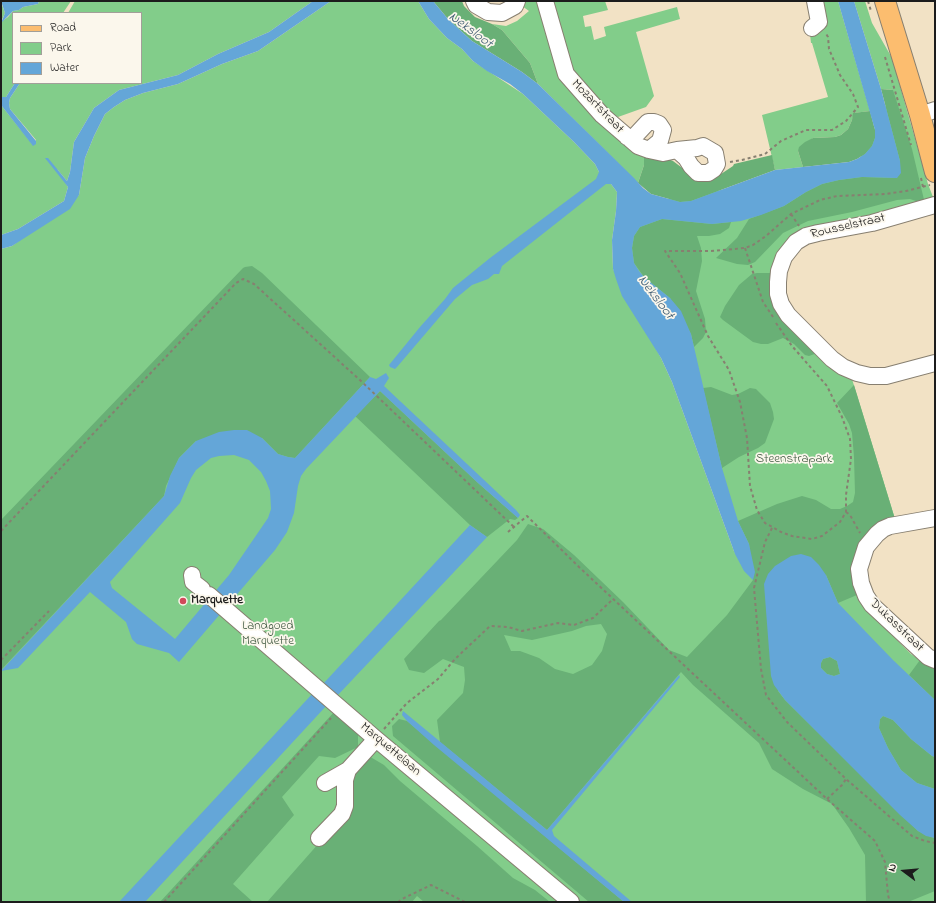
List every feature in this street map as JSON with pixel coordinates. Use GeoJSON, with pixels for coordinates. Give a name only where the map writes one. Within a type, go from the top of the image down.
{"type":"FeatureCollection","features":[{"type":"Feature","properties":{"kind":"main road"},"geometry":{"type":"LineString","coordinates":[[879,8],[928,112],[927,172]]}},
{"type":"Feature","properties":{"kind":"street"},"geometry":{"type":"LineString","coordinates":[[474,1],[476,5],[488,12],[502,12],[515,6],[517,1]]}},
{"type":"Feature","properties":{"kind":"street","name":"Mozartstraat"},"geometry":{"type":"LineString","coordinates":[[545,1],[566,74],[602,115],[638,146],[663,153],[703,146],[715,153],[717,164]]}},
{"type":"Feature","properties":{"kind":"street"},"geometry":{"type":"LineString","coordinates":[[815,1],[816,25]]}},
{"type":"Feature","properties":{"kind":"street"},"geometry":{"type":"LineString","coordinates":[[627,137],[634,136],[648,122],[659,124],[663,130],[660,141],[649,150]]}},
{"type":"Feature","properties":{"kind":"street"},"geometry":{"type":"LineString","coordinates":[[677,150],[686,158],[698,173],[708,173],[717,164]]}},
{"type":"Feature","properties":{"kind":"street","name":"Rousselstraat"},"geometry":{"type":"LineString","coordinates":[[935,205],[872,223],[806,236],[796,242],[784,257],[779,271],[778,294],[781,304],[788,316],[832,359],[843,367],[857,373],[870,376],[886,376],[935,363]]}},
{"type":"Feature","properties":{"kind":"street","name":"Dukasstraat"},"geometry":{"type":"LineString","coordinates":[[935,518],[890,526],[877,534],[863,554],[859,569],[861,583],[866,596],[872,605],[928,657],[935,660]]}},
{"type":"Feature","properties":{"kind":"street","name":"Marquettelaan"},"geometry":{"type":"LineString","coordinates":[[192,576],[193,582],[376,739],[571,902]]}},
{"type":"Feature","properties":{"kind":"street"},"geometry":{"type":"LineString","coordinates":[[325,783],[348,770],[376,739]]}},
{"type":"Feature","properties":{"kind":"street"},"geometry":{"type":"LineString","coordinates":[[319,838],[342,814],[345,806],[345,780],[348,770]]}},
{"type":"Feature","properties":{"kind":"path"},"geometry":{"type":"LineString","coordinates":[[868,1],[879,8]]}},
{"type":"Feature","properties":{"kind":"path"},"geometry":{"type":"LineString","coordinates":[[717,164],[765,154],[781,141],[806,130],[832,130],[846,121],[858,107],[853,94],[840,75],[829,50],[828,37],[816,25]]}},
{"type":"Feature","properties":{"kind":"path"},"geometry":{"type":"LineString","coordinates":[[885,56],[912,148]]}},
{"type":"Feature","properties":{"kind":"path"},"geometry":{"type":"LineString","coordinates":[[745,248],[763,302],[792,346],[827,386],[842,417],[850,439],[851,459],[846,495],[846,512],[840,522],[822,536],[812,539],[792,536],[781,532],[765,522],[757,510],[750,486],[747,438],[740,402],[729,370],[708,336],[680,272],[665,251],[711,251],[745,248],[753,245],[766,236],[791,214],[820,200],[837,196],[885,194],[923,187],[927,172]]}},
{"type":"Feature","properties":{"kind":"path"},"geometry":{"type":"LineString","coordinates":[[1,531],[236,283],[243,279],[254,284],[382,400],[514,526]]}},
{"type":"Feature","properties":{"kind":"path"},"geometry":{"type":"LineString","coordinates":[[846,512],[850,515],[868,545]]}},
{"type":"Feature","properties":{"kind":"path"},"geometry":{"type":"LineString","coordinates":[[508,532],[527,516],[827,800],[876,841],[885,862],[890,902]]}},
{"type":"Feature","properties":{"kind":"path"},"geometry":{"type":"LineString","coordinates":[[773,527],[765,542],[754,588],[761,669],[766,695],[787,722],[846,779],[912,836],[935,843]]}},
{"type":"Feature","properties":{"kind":"path"},"geometry":{"type":"LineString","coordinates":[[376,739],[407,703],[438,679],[455,659],[490,626],[508,627],[522,631],[558,623],[574,625],[592,618],[613,599]]}},
{"type":"Feature","properties":{"kind":"path"},"geometry":{"type":"LineString","coordinates":[[1,660],[49,611]]}},
{"type":"Feature","properties":{"kind":"path"},"geometry":{"type":"LineString","coordinates":[[164,902],[336,704]]}},
{"type":"Feature","properties":{"kind":"path"},"geometry":{"type":"LineString","coordinates":[[827,800],[846,779]]}},
{"type":"Feature","properties":{"kind":"path"},"geometry":{"type":"LineString","coordinates":[[398,902],[431,885],[465,902]]}},
{"type":"Feature","properties":{"kind":"green space"},"geometry":{"type":"Polygon","coordinates":[[[39,1],[71,1],[64,12],[12,12],[23,7],[38,4],[39,1]]]}},
{"type":"Feature","properties":{"kind":"green space"},"geometry":{"type":"Polygon","coordinates":[[[75,1],[313,1],[269,32],[218,54],[178,75],[119,90],[94,108],[74,142],[70,172],[67,181],[57,169],[68,187],[64,201],[18,229],[1,235],[1,105],[33,145],[36,140],[10,109],[10,98],[19,84],[142,84],[142,12],[69,12],[75,1]]]}},
{"type":"Feature","properties":{"kind":"green space"},"geometry":{"type":"Polygon","coordinates":[[[331,1],[418,1],[429,19],[447,38],[462,49],[473,61],[523,94],[574,142],[595,164],[599,172],[617,192],[612,240],[613,269],[661,358],[672,382],[735,554],[674,341],[627,281],[634,205],[856,167],[893,90],[881,89],[854,1],[865,1],[872,23],[892,58],[933,197],[929,201],[807,231],[774,288],[852,379],[895,519],[856,556],[883,626],[911,654],[935,668],[935,902],[1,902],[1,249],[12,246],[79,195],[85,158],[105,114],[114,107],[125,100],[143,93],[178,84],[222,64],[258,51],[331,1]]]}},
{"type":"Feature","properties":{"kind":"green space"},"geometry":{"type":"Polygon","coordinates":[[[433,1],[462,1],[464,6],[475,17],[502,30],[530,63],[538,84],[522,72],[472,41],[448,19],[433,1]]]}},
{"type":"Feature","properties":{"kind":"green space"},"geometry":{"type":"Polygon","coordinates":[[[525,1],[540,1],[561,80],[644,155],[644,165],[638,183],[538,84],[530,63],[502,30],[492,24],[506,26],[517,21],[529,11],[522,6],[525,1]]]}},
{"type":"Feature","properties":{"kind":"green space"},"geometry":{"type":"Polygon","coordinates":[[[549,1],[605,1],[608,10],[583,16],[585,27],[591,26],[594,40],[606,36],[604,27],[677,7],[680,19],[636,32],[654,96],[646,107],[618,117],[613,115],[577,81],[549,1]]]}},
{"type":"Feature","properties":{"kind":"green space"},"geometry":{"type":"Polygon","coordinates":[[[820,1],[838,1],[870,111],[854,113],[848,129],[841,135],[835,137],[813,138],[798,151],[803,167],[775,170],[762,115],[828,97],[811,43],[810,34],[820,1]]]}},
{"type":"Feature","properties":{"kind":"green space"},"geometry":{"type":"Polygon","coordinates":[[[1,2],[5,13],[1,22],[1,2]]]}},
{"type":"Feature","properties":{"kind":"green space"},"geometry":{"type":"Polygon","coordinates":[[[12,12],[12,84],[14,84],[6,97],[1,97],[1,22],[12,12]]]}},
{"type":"Feature","properties":{"kind":"green space"},"geometry":{"type":"Polygon","coordinates":[[[881,89],[893,90],[912,149],[925,204],[910,199],[897,200],[852,212],[808,221],[783,233],[755,262],[748,265],[737,264],[716,258],[737,238],[749,219],[784,206],[822,184],[862,177],[897,178],[900,161],[881,89]]]}},
{"type":"Feature","properties":{"kind":"green space"},"geometry":{"type":"Polygon","coordinates":[[[870,111],[875,130],[875,138],[872,146],[865,154],[849,162],[803,167],[798,151],[799,147],[813,138],[835,137],[841,135],[848,129],[853,113],[870,111]]]}},
{"type":"Feature","properties":{"kind":"green space"},"geometry":{"type":"Polygon","coordinates":[[[644,155],[663,157],[673,161],[693,176],[718,176],[734,164],[772,155],[775,170],[691,201],[680,202],[651,194],[638,183],[644,165],[644,155]]]}},
{"type":"Feature","properties":{"kind":"green space"},"geometry":{"type":"Polygon","coordinates":[[[662,219],[712,224],[731,222],[729,228],[720,234],[697,236],[701,248],[702,261],[696,291],[705,319],[706,332],[703,338],[694,347],[691,334],[670,298],[644,277],[634,263],[632,248],[634,236],[640,227],[662,219]]]}},
{"type":"Feature","properties":{"kind":"green space"},"geometry":{"type":"Polygon","coordinates":[[[252,266],[262,273],[370,377],[295,458],[278,454],[262,438],[196,441],[179,458],[166,486],[164,496],[1,670],[1,520],[243,268],[252,266]]]}},
{"type":"Feature","properties":{"kind":"green space"},"geometry":{"type":"Polygon","coordinates":[[[774,273],[774,288],[820,352],[809,356],[805,355],[794,344],[783,338],[768,344],[753,342],[720,317],[725,306],[739,285],[752,274],[774,273]]]}},
{"type":"Feature","properties":{"kind":"green space"},"geometry":{"type":"Polygon","coordinates":[[[854,385],[895,519],[879,525],[857,595],[838,603],[826,575],[778,691],[785,700],[918,831],[935,838],[935,891],[908,902],[866,902],[865,855],[849,828],[832,804],[803,789],[772,769],[759,743],[693,685],[681,672],[547,830],[440,742],[437,720],[463,693],[465,680],[464,667],[443,659],[424,673],[409,670],[404,659],[517,540],[528,524],[543,529],[574,555],[623,602],[669,650],[687,657],[727,615],[753,580],[749,544],[738,521],[777,504],[802,496],[816,500],[831,509],[840,509],[853,502],[855,493],[852,433],[849,424],[837,403],[854,385]],[[601,624],[586,626],[572,631],[532,640],[504,635],[511,651],[520,651],[539,658],[555,669],[573,674],[592,665],[602,651],[607,634],[601,624]]]}},
{"type":"Feature","properties":{"kind":"green space"},"geometry":{"type":"Polygon","coordinates":[[[711,387],[732,395],[738,394],[750,388],[756,389],[770,403],[774,419],[765,443],[722,468],[703,388],[711,387]]]}},
{"type":"Feature","properties":{"kind":"green space"},"geometry":{"type":"Polygon","coordinates":[[[380,391],[478,483],[518,518],[515,520],[510,519],[487,537],[470,525],[355,416],[380,391]]]}},
{"type":"Feature","properties":{"kind":"green space"},"geometry":{"type":"Polygon","coordinates":[[[830,657],[837,661],[840,674],[834,676],[827,674],[821,668],[823,659],[830,657]]]}},
{"type":"Feature","properties":{"kind":"green space"},"geometry":{"type":"Polygon","coordinates":[[[920,660],[935,668],[935,700],[909,675],[920,660]]]}},
{"type":"Feature","properties":{"kind":"green space"},"geometry":{"type":"Polygon","coordinates":[[[335,711],[358,731],[358,747],[335,758],[319,756],[282,797],[294,815],[233,884],[253,902],[160,902],[335,711]]]}},
{"type":"Feature","properties":{"kind":"green space"},"geometry":{"type":"Polygon","coordinates":[[[883,716],[893,720],[911,739],[935,757],[935,789],[917,783],[901,770],[888,748],[879,728],[880,719],[883,716]]]}},
{"type":"Feature","properties":{"kind":"green space"},"geometry":{"type":"Polygon","coordinates":[[[399,719],[407,721],[624,902],[589,902],[393,736],[392,726],[399,719]]]}},
{"type":"Feature","properties":{"kind":"green space"},"geometry":{"type":"Polygon","coordinates":[[[367,755],[384,765],[400,781],[513,878],[535,890],[550,902],[424,902],[417,896],[412,902],[267,902],[349,809],[349,786],[355,769],[367,755]]]}},
{"type":"Feature","properties":{"kind":"water"},"geometry":{"type":"Polygon","coordinates":[[[1,1],[39,1],[38,4],[13,11],[1,23],[5,13],[1,1]]]}},
{"type":"Feature","properties":{"kind":"water"},"geometry":{"type":"Polygon","coordinates":[[[313,1],[331,1],[258,51],[222,64],[178,84],[143,93],[125,100],[105,114],[85,158],[79,195],[70,209],[12,246],[1,249],[1,235],[18,229],[64,201],[68,187],[45,158],[48,158],[67,181],[70,172],[74,142],[94,108],[119,90],[178,75],[218,54],[269,32],[313,1]]]}},
{"type":"Feature","properties":{"kind":"water","name":"Neksloot"},"geometry":{"type":"Polygon","coordinates":[[[418,1],[433,1],[448,19],[472,41],[522,72],[538,84],[643,188],[651,194],[680,202],[691,201],[775,170],[849,162],[865,154],[872,146],[875,138],[875,130],[838,1],[854,1],[881,89],[900,161],[901,173],[897,178],[862,177],[822,184],[784,206],[741,221],[712,224],[662,219],[640,227],[634,236],[632,248],[634,263],[644,277],[670,298],[681,311],[691,334],[722,468],[738,521],[749,544],[755,572],[753,580],[744,571],[735,554],[672,382],[661,358],[622,296],[613,269],[612,240],[617,192],[611,184],[606,184],[502,266],[499,274],[494,274],[488,279],[472,285],[455,299],[397,367],[395,369],[390,367],[389,365],[453,288],[490,258],[596,179],[599,172],[595,164],[574,142],[523,94],[473,61],[462,49],[447,38],[429,19],[418,1]]]}},
{"type":"Feature","properties":{"kind":"water"},"geometry":{"type":"Polygon","coordinates":[[[14,84],[19,84],[10,98],[10,109],[36,141],[36,144],[33,146],[1,105],[1,97],[6,97],[14,84]]]}},
{"type":"Feature","properties":{"kind":"water"},"geometry":{"type":"Polygon","coordinates":[[[386,373],[389,378],[384,386],[516,510],[520,515],[518,518],[478,483],[380,391],[306,469],[301,476],[294,513],[287,532],[275,550],[179,662],[169,653],[137,644],[132,639],[126,622],[90,592],[18,668],[1,671],[164,496],[170,476],[179,458],[196,441],[219,432],[247,430],[262,438],[278,454],[295,458],[370,377],[376,379],[386,373]],[[234,455],[219,456],[211,458],[196,470],[180,503],[110,582],[112,588],[175,639],[229,575],[268,518],[271,509],[270,491],[261,472],[249,460],[234,455]]]}},
{"type":"Feature","properties":{"kind":"water"},"geometry":{"type":"Polygon","coordinates":[[[470,525],[487,537],[337,696],[323,684],[470,525]]]}},
{"type":"Feature","properties":{"kind":"water"},"geometry":{"type":"Polygon","coordinates":[[[801,554],[811,557],[819,565],[826,575],[838,603],[893,660],[935,700],[935,757],[911,739],[893,720],[883,716],[880,719],[879,728],[888,748],[901,770],[917,783],[935,789],[935,838],[926,836],[918,831],[900,815],[785,700],[774,685],[771,676],[764,584],[768,574],[775,566],[791,556],[801,554]],[[830,657],[823,659],[821,668],[827,674],[834,676],[840,674],[837,661],[830,657]]]}},
{"type":"Feature","properties":{"kind":"water"},"geometry":{"type":"Polygon","coordinates":[[[679,675],[680,677],[552,830],[554,836],[632,902],[624,902],[434,745],[402,715],[403,711],[547,830],[679,675]]]}},
{"type":"Feature","properties":{"kind":"water"},"geometry":{"type":"Polygon","coordinates":[[[314,692],[328,704],[145,902],[119,902],[314,692]]]}},
{"type":"Feature","properties":{"kind":"place","name":"Marquette"},"geometry":{"type":"Point","coordinates":[183,601]}},
{"type":"Feature","properties":{"kind":"park label","name":"Steenstrapark"},"geometry":{"type":"Point","coordinates":[794,460]}},
{"type":"Feature","properties":{"kind":"park label","name":"Landgoed Marquette"},"geometry":{"type":"Point","coordinates":[268,634]}}]}
